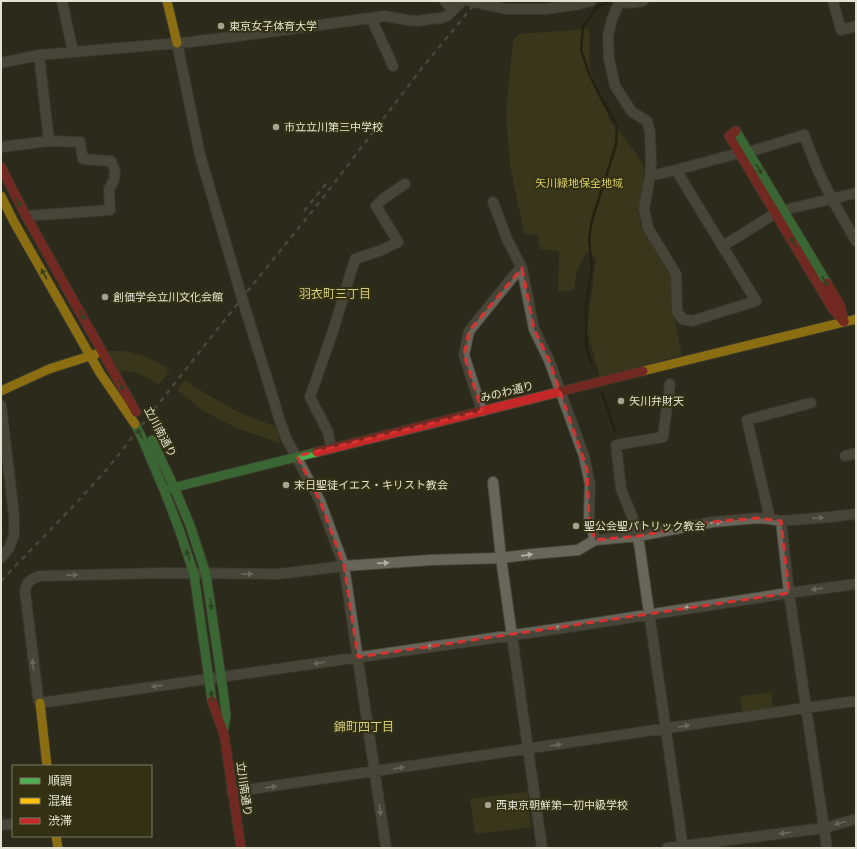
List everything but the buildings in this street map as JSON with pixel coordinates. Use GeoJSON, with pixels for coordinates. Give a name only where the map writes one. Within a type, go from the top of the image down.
{"type":"FeatureCollection","features":[{"type":"Feature","properties":{"kind":"street"},"geometry":{"type":"LineString","coordinates":[[62,1],[73,52]]}},
{"type":"Feature","properties":{"kind":"street"},"geometry":{"type":"LineString","coordinates":[[167,1],[200,155],[281,424],[286,438],[320,501],[344,566],[386,848]]}},
{"type":"Feature","properties":{"kind":"street"},"geometry":{"type":"LineString","coordinates":[[446,1],[453,10]]}},
{"type":"Feature","properties":{"kind":"street"},"geometry":{"type":"LineString","coordinates":[[1,63],[39,55],[177,43],[385,16],[418,21],[441,18],[447,16],[462,1]]}},
{"type":"Feature","properties":{"kind":"street"},"geometry":{"type":"LineString","coordinates":[[469,1],[506,9],[545,9],[591,1]]}},
{"type":"Feature","properties":{"kind":"street"},"geometry":{"type":"LineString","coordinates":[[643,1],[630,3],[621,1],[612,20],[608,36],[609,59],[615,86],[632,112],[647,121],[650,132],[650,176],[644,209],[648,228],[676,274],[677,311],[682,319],[692,321],[756,301],[676,170]]}},
{"type":"Feature","properties":{"kind":"street"},"geometry":{"type":"LineString","coordinates":[[833,1],[842,30],[856,26]]}},
{"type":"Feature","properties":{"kind":"street"},"geometry":{"type":"LineString","coordinates":[[371,18],[393,66]]}},
{"type":"Feature","properties":{"kind":"street"},"geometry":{"type":"LineString","coordinates":[[39,55],[49,141]]}},
{"type":"Feature","properties":{"kind":"street"},"geometry":{"type":"LineString","coordinates":[[650,176],[744,153],[804,135],[818,171],[856,241]]}},
{"type":"Feature","properties":{"kind":"street"},"geometry":{"type":"LineString","coordinates":[[1,147],[49,141],[80,142],[82,159],[111,161],[115,171],[114,180],[109,189],[110,210],[26,216]]}},
{"type":"Feature","properties":{"kind":"street"},"geometry":{"type":"LineString","coordinates":[[744,153],[780,212],[832,308],[844,322]]}},
{"type":"Feature","properties":{"kind":"street","name":"立川南通り"},"geometry":{"type":"LineString","coordinates":[[1,167],[26,216],[149,434],[174,486],[190,525],[206,574],[226,715],[224,734]]}},
{"type":"Feature","properties":{"kind":"street"},"geometry":{"type":"LineString","coordinates":[[331,448],[328,432],[310,398],[333,331],[355,259],[382,250],[398,242],[376,206],[384,198],[405,184]]}},
{"type":"Feature","properties":{"kind":"street"},"geometry":{"type":"LineString","coordinates":[[723,246],[780,212],[856,193]]}},
{"type":"Feature","properties":{"kind":"street","name":"立川南通り"},"geometry":{"type":"LineString","coordinates":[[1,196],[14,222],[90,356],[132,419],[142,438],[179,529],[194,574],[212,700],[224,734],[240,848]]}},
{"type":"Feature","properties":{"kind":"street"},"geometry":{"type":"LineString","coordinates":[[492,202],[507,239],[522,268],[534,329],[549,360],[578,438],[590,484],[589,518],[595,540]]}},
{"type":"Feature","properties":{"kind":"street"},"geometry":{"type":"LineString","coordinates":[[482,411],[464,355],[469,331],[522,268]]}},
{"type":"Feature","properties":{"kind":"street","name":"みのわ通り"},"geometry":{"type":"LineString","coordinates":[[164,490],[174,486],[856,319]]}},
{"type":"Feature","properties":{"kind":"street"},"geometry":{"type":"LineString","coordinates":[[1,391],[49,370],[102,351]]}},
{"type":"Feature","properties":{"kind":"street"},"geometry":{"type":"LineString","coordinates":[[670,384],[663,437],[616,445],[621,489],[636,526],[638,536],[682,847]]}},
{"type":"Feature","properties":{"kind":"street"},"geometry":{"type":"LineString","coordinates":[[770,519],[748,420],[811,403]]}},
{"type":"Feature","properties":{"kind":"street"},"geometry":{"type":"LineString","coordinates":[[1,405],[14,515],[14,535],[9,548],[1,558]]}},
{"type":"Feature","properties":{"kind":"street"},"geometry":{"type":"LineString","coordinates":[[845,456],[856,453]]}},
{"type":"Feature","properties":{"kind":"street"},"geometry":{"type":"LineString","coordinates":[[493,482],[501,558],[542,848]]}},
{"type":"Feature","properties":{"kind":"street"},"geometry":{"type":"LineString","coordinates":[[48,765],[24,591],[28,581],[33,578],[41,576],[163,573],[279,574],[344,566],[431,560],[501,558],[578,550],[595,540],[638,536],[712,522],[757,518],[781,521],[856,514]]}},
{"type":"Feature","properties":{"kind":"street"},"geometry":{"type":"LineString","coordinates":[[781,521],[789,593],[805,708],[827,848]]}},
{"type":"Feature","properties":{"kind":"street"},"geometry":{"type":"LineString","coordinates":[[40,703],[856,584]]}},
{"type":"Feature","properties":{"kind":"street"},"geometry":{"type":"LineString","coordinates":[[232,792],[856,701]]}},
{"type":"Feature","properties":{"kind":"street"},"geometry":{"type":"LineString","coordinates":[[667,848],[824,828],[856,819]]}},
{"type":"Feature","properties":{"kind":"street"},"geometry":{"type":"LineString","coordinates":[[1,825],[12,824]]}},
{"type":"Feature","properties":{"kind":"street"},"geometry":{"type":"LineString","coordinates":[[56,837],[58,848]]}},
{"type":"Feature","properties":{"kind":"highlighted area"},"geometry":{"type":"Polygon","coordinates":[[[522,268],[534,329],[549,360],[587,469],[589,518],[595,540],[638,536],[712,522],[757,518],[781,521],[789,593],[358,657],[344,566],[320,501],[297,456],[482,411],[464,355],[469,331],[522,268]]]}},
{"type":"Feature","properties":{"kind":"green space","name":"矢川緑地保全地域"},"geometry":{"type":"Polygon","coordinates":[[[589,29],[589,63],[593,81],[611,122],[633,149],[644,166],[640,224],[672,274],[674,317],[682,355],[600,377],[587,331],[596,259],[587,252],[577,270],[574,290],[558,292],[559,251],[540,249],[538,235],[524,233],[510,165],[506,113],[513,40],[519,34],[589,29]]]}},
{"type":"Feature","properties":{"kind":"green space"},"geometry":{"type":"Polygon","coordinates":[[[108,351],[126,351],[147,357],[170,370],[159,385],[140,374],[119,371],[108,351]]]}},
{"type":"Feature","properties":{"kind":"green space"},"geometry":{"type":"Polygon","coordinates":[[[184,380],[240,413],[277,427],[280,443],[236,428],[205,412],[177,390],[184,380]]]}},
{"type":"Feature","properties":{"kind":"green space"},"geometry":{"type":"Polygon","coordinates":[[[771,692],[774,710],[743,714],[740,696],[771,692]]]}},
{"type":"Feature","properties":{"kind":"green space"},"geometry":{"type":"Polygon","coordinates":[[[527,792],[531,827],[475,834],[470,799],[527,792]]]}},
{"type":"Feature","properties":{"kind":"waterway"},"geometry":{"type":"LineString","coordinates":[[592,365],[586,346],[586,305],[592,268],[589,239],[592,220],[616,145],[617,125],[590,76],[581,50],[583,26],[598,6],[607,3],[608,1]]}},
{"type":"Feature","properties":{"kind":"waterway"},"geometry":{"type":"LineString","coordinates":[[602,393],[615,431]]}},
{"type":"Feature","properties":{"kind":"railway"},"geometry":{"type":"LineString","coordinates":[[1,581],[108,468],[322,199],[422,68],[477,1]]}},
{"type":"Feature","properties":{"kind":"railway"},"geometry":{"type":"LineString","coordinates":[[304,211],[329,180]]}},
{"type":"Feature","properties":{"kind":"traffic: fast"},"geometry":{"type":"LineString","coordinates":[[736,131],[827,283]]}},
{"type":"Feature","properties":{"kind":"traffic: fast"},"geometry":{"type":"LineString","coordinates":[[135,424],[164,490],[194,574],[212,701]]}},
{"type":"Feature","properties":{"kind":"traffic: fast"},"geometry":{"type":"LineString","coordinates":[[152,440],[190,525],[206,574],[224,697],[226,715],[224,728]]}},
{"type":"Feature","properties":{"kind":"traffic: fast"},"geometry":{"type":"LineString","coordinates":[[164,490],[317,452]]}},
{"type":"Feature","properties":{"kind":"traffic: slow"},"geometry":{"type":"LineString","coordinates":[[167,1],[177,43]]}},
{"type":"Feature","properties":{"kind":"traffic: slow"},"geometry":{"type":"LineString","coordinates":[[1,196],[14,222],[100,373],[135,424]]}},
{"type":"Feature","properties":{"kind":"traffic: slow"},"geometry":{"type":"LineString","coordinates":[[643,371],[856,319]]}},
{"type":"Feature","properties":{"kind":"traffic: slow"},"geometry":{"type":"LineString","coordinates":[[1,391],[49,369],[96,354]]}},
{"type":"Feature","properties":{"kind":"traffic: slow"},"geometry":{"type":"LineString","coordinates":[[40,703],[47,765]]}},
{"type":"Feature","properties":{"kind":"traffic: slow"},"geometry":{"type":"LineString","coordinates":[[56,837],[58,848]]}},
{"type":"Feature","properties":{"kind":"traffic: jam"},"geometry":{"type":"LineString","coordinates":[[736,131],[729,136],[832,308],[844,322],[840,305],[827,283]]}},
{"type":"Feature","properties":{"kind":"traffic: jam"},"geometry":{"type":"LineString","coordinates":[[1,167],[26,216],[136,412]]}},
{"type":"Feature","properties":{"kind":"traffic: jam"},"geometry":{"type":"LineString","coordinates":[[317,452],[643,371]]}},
{"type":"Feature","properties":{"kind":"traffic: jam"},"geometry":{"type":"LineString","coordinates":[[212,701],[224,734],[241,848]]}},
{"type":"Feature","properties":{"kind":"place","name":"東京女子体育大学"},"geometry":{"type":"Point","coordinates":[221,26]}},
{"type":"Feature","properties":{"kind":"place","name":"市立立川第三中学校"},"geometry":{"type":"Point","coordinates":[276,127]}},
{"type":"Feature","properties":{"kind":"place","name":"創価学会立川文化会館"},"geometry":{"type":"Point","coordinates":[105,297]}},
{"type":"Feature","properties":{"kind":"place","name":"矢川弁財天"},"geometry":{"type":"Point","coordinates":[621,401]}},
{"type":"Feature","properties":{"kind":"place","name":"末日聖徒イエス・キリスト教会"},"geometry":{"type":"Point","coordinates":[286,485]}},
{"type":"Feature","properties":{"kind":"place","name":"聖公会聖パトリック教会"},"geometry":{"type":"Point","coordinates":[576,526]}},
{"type":"Feature","properties":{"kind":"place","name":"西東京朝鮮第一初中級学校"},"geometry":{"type":"Point","coordinates":[488,805]}},
{"type":"Feature","properties":{"kind":"district","name":"羽衣町三丁目"},"geometry":{"type":"Point","coordinates":[335,294]}},
{"type":"Feature","properties":{"kind":"district","name":"錦町四丁目"},"geometry":{"type":"Point","coordinates":[364,727]}}]}
